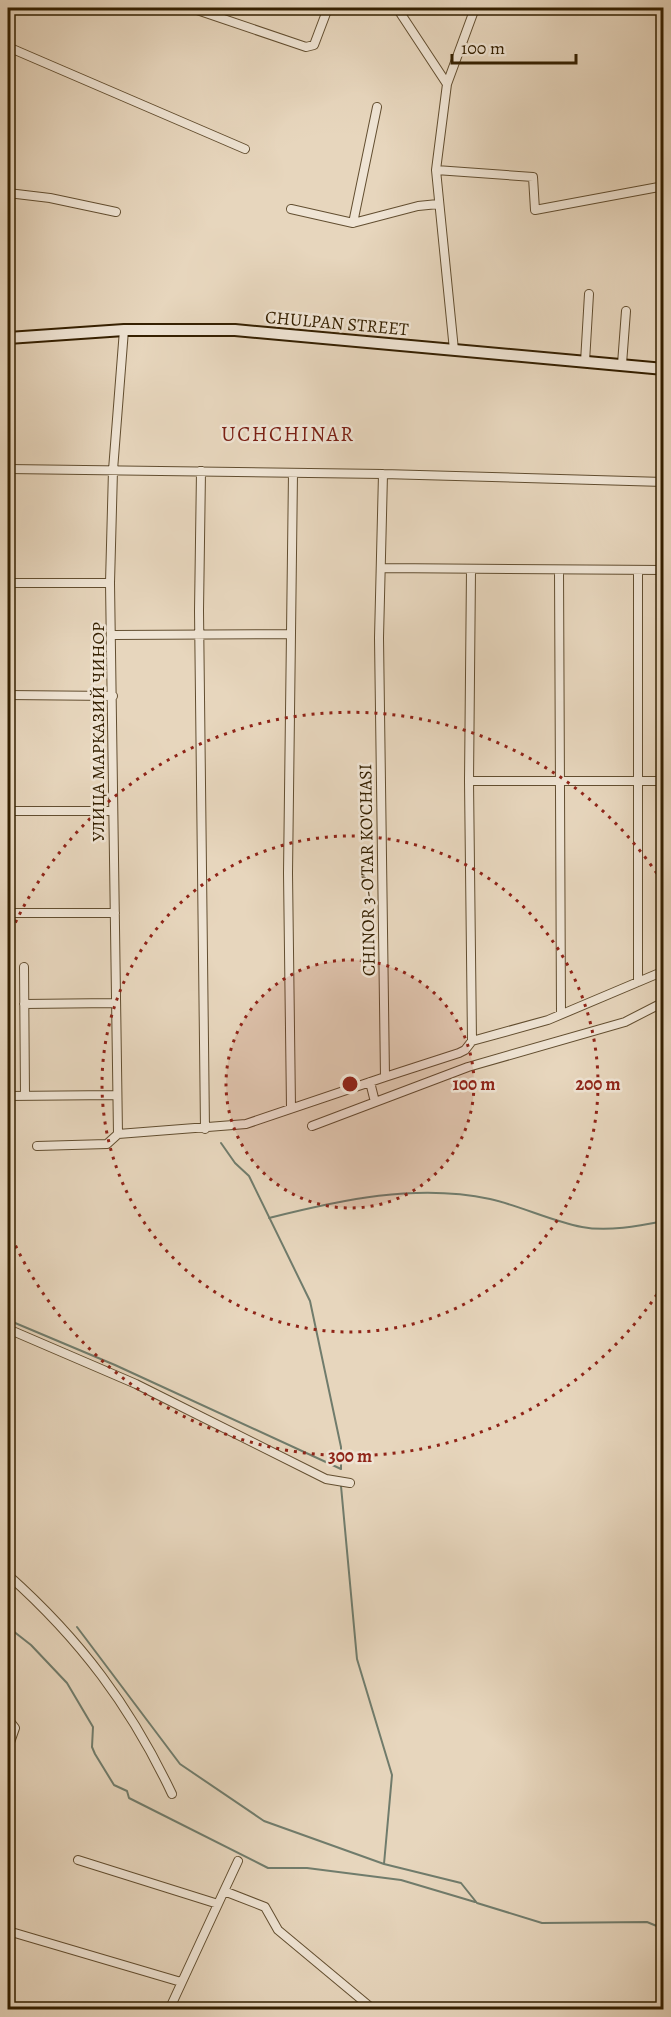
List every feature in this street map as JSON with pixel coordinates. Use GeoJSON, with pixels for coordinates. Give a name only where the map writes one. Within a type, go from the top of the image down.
{"type":"FeatureCollection","features":[{"type":"Feature","properties":{"kind":"main road","name":"CHULPAN STREET"},"geometry":{"type":"LineString","coordinates":[[8,338],[124,330],[235,330],[663,367]]}},
{"type":"Feature","properties":{"kind":"street"},"geometry":{"type":"LineString","coordinates":[[190,8],[306,47],[314,45],[328,8]]}},
{"type":"Feature","properties":{"kind":"street"},"geometry":{"type":"LineString","coordinates":[[397,8],[447,84]]}},
{"type":"Feature","properties":{"kind":"street"},"geometry":{"type":"LineString","coordinates":[[454,350],[436,170],[447,84],[475,8]]}},
{"type":"Feature","properties":{"kind":"street"},"geometry":{"type":"LineString","coordinates":[[8,47],[245,149]]}},
{"type":"Feature","properties":{"kind":"street"},"geometry":{"type":"LineString","coordinates":[[353,223],[377,107]]}},
{"type":"Feature","properties":{"kind":"street"},"geometry":{"type":"LineString","coordinates":[[436,170],[533,177],[535,210],[663,186]]}},
{"type":"Feature","properties":{"kind":"street"},"geometry":{"type":"LineString","coordinates":[[8,193],[116,213]]}},
{"type":"Feature","properties":{"kind":"street"},"geometry":{"type":"LineString","coordinates":[[291,209],[353,223],[418,206],[438,204]]}},
{"type":"Feature","properties":{"kind":"street"},"geometry":{"type":"LineString","coordinates":[[585,362],[589,294]]}},
{"type":"Feature","properties":{"kind":"street"},"geometry":{"type":"LineString","coordinates":[[622,364],[626,311]]}},
{"type":"Feature","properties":{"kind":"street","name":"УЛИЦА МАРКАЗИЙ ЧИНОР"},"geometry":{"type":"LineString","coordinates":[[118,1134],[114,1003],[115,913],[112,811],[114,696],[111,583],[113,470],[124,330]]}},
{"type":"Feature","properties":{"kind":"street"},"geometry":{"type":"LineString","coordinates":[[8,469],[383,474],[663,482]]}},
{"type":"Feature","properties":{"kind":"street"},"geometry":{"type":"LineString","coordinates":[[201,471],[200,633],[205,1129]]}},
{"type":"Feature","properties":{"kind":"street"},"geometry":{"type":"LineString","coordinates":[[291,1107],[288,873],[293,473]]}},
{"type":"Feature","properties":{"kind":"street","name":"CHINOR 3-O'TAR KO'CHASI"},"geometry":{"type":"LineString","coordinates":[[383,474],[379,638],[385,1077]]}},
{"type":"Feature","properties":{"kind":"street"},"geometry":{"type":"LineString","coordinates":[[382,568],[663,570]]}},
{"type":"Feature","properties":{"kind":"street"},"geometry":{"type":"LineString","coordinates":[[471,570],[469,782],[472,1041]]}},
{"type":"Feature","properties":{"kind":"street"},"geometry":{"type":"LineString","coordinates":[[559,570],[561,1013]]}},
{"type":"Feature","properties":{"kind":"street"},"geometry":{"type":"LineString","coordinates":[[638,570],[638,982]]}},
{"type":"Feature","properties":{"kind":"street"},"geometry":{"type":"LineString","coordinates":[[8,583],[111,583]]}},
{"type":"Feature","properties":{"kind":"street"},"geometry":{"type":"LineString","coordinates":[[113,635],[291,634]]}},
{"type":"Feature","properties":{"kind":"street"},"geometry":{"type":"LineString","coordinates":[[8,695],[114,696]]}},
{"type":"Feature","properties":{"kind":"street"},"geometry":{"type":"LineString","coordinates":[[469,782],[663,781]]}},
{"type":"Feature","properties":{"kind":"street"},"geometry":{"type":"LineString","coordinates":[[8,811],[112,811]]}},
{"type":"Feature","properties":{"kind":"street"},"geometry":{"type":"LineString","coordinates":[[8,913],[115,913]]}},
{"type":"Feature","properties":{"kind":"street"},"geometry":{"type":"LineString","coordinates":[[24,967],[25,1095]]}},
{"type":"Feature","properties":{"kind":"street"},"geometry":{"type":"LineString","coordinates":[[37,1146],[107,1144],[118,1134],[246,1124],[291,1107],[459,1053],[465,1050],[472,1041],[548,1020],[663,971]]}},
{"type":"Feature","properties":{"kind":"street"},"geometry":{"type":"LineString","coordinates":[[312,1126],[468,1067],[625,1022],[663,1002]]}},
{"type":"Feature","properties":{"kind":"street"},"geometry":{"type":"LineString","coordinates":[[24,1004],[114,1003]]}},
{"type":"Feature","properties":{"kind":"street"},"geometry":{"type":"LineString","coordinates":[[370,1082],[375,1102]]}},
{"type":"Feature","properties":{"kind":"street"},"geometry":{"type":"LineString","coordinates":[[8,1096],[116,1095]]}},
{"type":"Feature","properties":{"kind":"street"},"geometry":{"type":"LineString","coordinates":[[8,1329],[136,1384],[326,1479],[350,1483]]}},
{"type":"Feature","properties":{"kind":"street"},"geometry":{"type":"LineString","coordinates":[[8,1575],[82,1648],[129,1714],[172,1794]]}},
{"type":"Feature","properties":{"kind":"street"},"geometry":{"type":"LineString","coordinates":[[8,1719],[15,1728],[8,1748]]}},
{"type":"Feature","properties":{"kind":"street"},"geometry":{"type":"LineString","coordinates":[[78,1860],[218,1904]]}},
{"type":"Feature","properties":{"kind":"street"},"geometry":{"type":"LineString","coordinates":[[169,2010],[238,1861]]}},
{"type":"Feature","properties":{"kind":"street"},"geometry":{"type":"LineString","coordinates":[[224,1891],[266,1907],[278,1930],[374,2010]]}},
{"type":"Feature","properties":{"kind":"street"},"geometry":{"type":"LineString","coordinates":[[8,1931],[181,1982]]}},
{"type":"Feature","properties":{"kind":"waterway"},"geometry":{"type":"LineString","coordinates":[[8,1320],[115,1365],[341,1469],[341,1447],[310,1301],[249,1176],[235,1163],[221,1143]]}},
{"type":"Feature","properties":{"kind":"waterway"},"geometry":{"type":"LineString","coordinates":[[269,1218],[351,1200],[407,1193],[435,1193],[462,1194],[490,1199],[582,1227],[623,1228],[664,1221]]}},
{"type":"Feature","properties":{"kind":"waterway"},"geometry":{"type":"LineString","coordinates":[[341,1486],[357,1659],[392,1775],[384,1864],[461,1883],[477,1903],[542,1923],[647,1922],[664,1929]]}},
{"type":"Feature","properties":{"kind":"waterway"},"geometry":{"type":"LineString","coordinates":[[8,1627],[31,1645],[67,1683],[93,1727],[92,1747],[95,1754],[114,1785],[127,1791],[129,1798],[268,1868],[307,1868],[401,1880],[475,1902]]}},
{"type":"Feature","properties":{"kind":"waterway"},"geometry":{"type":"LineString","coordinates":[[77,1627],[180,1764],[264,1821],[384,1864]]}},
{"type":"Feature","properties":{"kind":"district","name":"UCHCHINAR"},"geometry":{"type":"Point","coordinates":[288,434]}}]}
